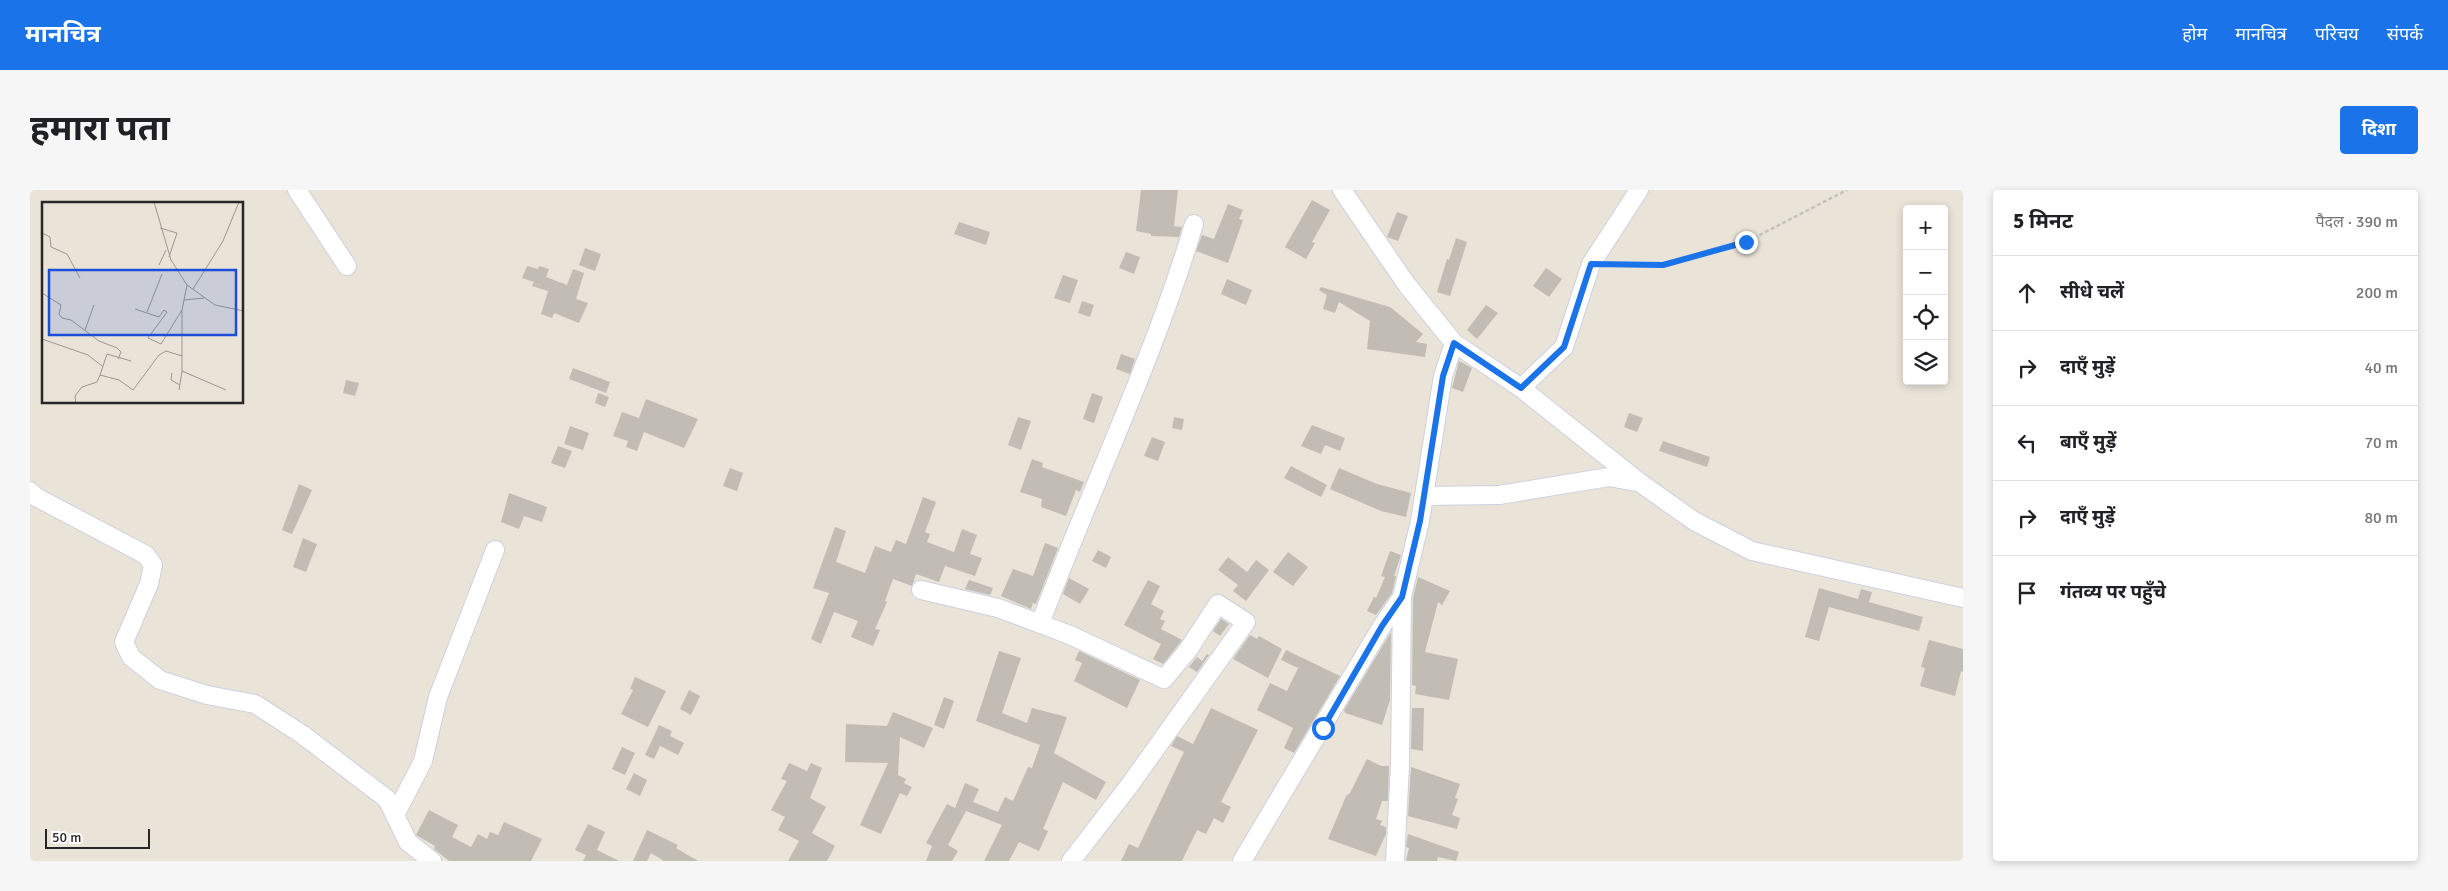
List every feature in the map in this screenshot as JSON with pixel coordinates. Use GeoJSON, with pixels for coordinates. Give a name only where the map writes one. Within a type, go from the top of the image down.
{"type":"FeatureCollection","features":[{"type":"Feature","properties":{"kind":"street"},"geometry":{"type":"LineString","coordinates":[[297,190],[347,266]]}},
{"type":"Feature","properties":{"kind":"street"},"geometry":{"type":"LineString","coordinates":[[1342,190],[1406,285],[1454,343],[1521,388],[1639,482],[1694,521],[1752,551],[1963,598]]}},
{"type":"Feature","properties":{"kind":"street"},"geometry":{"type":"LineString","coordinates":[[1521,388],[1564,347],[1591,264],[1639,190]]}},
{"type":"Feature","properties":{"kind":"street"},"geometry":{"type":"LineString","coordinates":[[1040,624],[1069,547],[1177,282],[1194,224]]}},
{"type":"Feature","properties":{"kind":"street"},"geometry":{"type":"LineString","coordinates":[[1395,861],[1400,766],[1402,597],[1424,496],[1443,376],[1454,343]]}},
{"type":"Feature","properties":{"kind":"street"},"geometry":{"type":"LineString","coordinates":[[1424,496],[1500,495],[1609,477],[1639,482]]}},
{"type":"Feature","properties":{"kind":"street"},"geometry":{"type":"LineString","coordinates":[[30,491],[36,497],[146,555],[153,565],[149,584],[124,642],[131,656],[160,680],[207,695],[255,704],[303,735],[387,800],[408,842],[432,861]]}},
{"type":"Feature","properties":{"kind":"street"},"geometry":{"type":"LineString","coordinates":[[395,815],[423,761],[438,697],[495,550]]}},
{"type":"Feature","properties":{"kind":"street"},"geometry":{"type":"LineString","coordinates":[[921,590],[998,608],[1040,624],[1164,679],[1188,650],[1218,604],[1246,622],[1129,786],[1071,861]]}},
{"type":"Feature","properties":{"kind":"street"},"geometry":{"type":"LineString","coordinates":[[1242,861],[1382,626],[1402,597]]}},
{"type":"Feature","properties":{"kind":"path"},"geometry":{"type":"LineString","coordinates":[[1591,264],[1663,265],[1746,242],[1847,190]]}},
{"type":"Feature","properties":{"kind":"building"},"geometry":{"type":"Polygon","coordinates":[[[1141,190],[1178,190],[1174,226],[1182,227],[1179,237],[1151,236],[1151,234],[1136,231],[1141,190]]]}},
{"type":"Feature","properties":{"kind":"building"},"geometry":{"type":"Polygon","coordinates":[[[1312,200],[1330,210],[1312,242],[1315,243],[1306,259],[1285,247],[1312,200]]]}},
{"type":"Feature","properties":{"kind":"building"},"geometry":{"type":"Polygon","coordinates":[[[1228,204],[1243,210],[1239,219],[1243,220],[1228,263],[1196,251],[1202,235],[1214,239],[1228,204]]]}},
{"type":"Feature","properties":{"kind":"building"},"geometry":{"type":"Polygon","coordinates":[[[1397,212],[1408,216],[1398,241],[1387,237],[1397,212]]]}},
{"type":"Feature","properties":{"kind":"building"},"geometry":{"type":"Polygon","coordinates":[[[959,222],[990,232],[986,245],[954,234],[959,222]]]}},
{"type":"Feature","properties":{"kind":"building"},"geometry":{"type":"Polygon","coordinates":[[[1456,238],[1467,242],[1450,296],[1437,292],[1447,259],[1449,260],[1456,238]]]}},
{"type":"Feature","properties":{"kind":"building"},"geometry":{"type":"Polygon","coordinates":[[[585,248],[601,254],[595,271],[579,265],[585,248]]]}},
{"type":"Feature","properties":{"kind":"building"},"geometry":{"type":"Polygon","coordinates":[[[1126,252],[1140,257],[1134,274],[1119,268],[1126,252]]]}},
{"type":"Feature","properties":{"kind":"building"},"geometry":{"type":"Polygon","coordinates":[[[527,266],[538,269],[539,266],[549,269],[546,277],[567,285],[573,269],[584,273],[576,299],[588,303],[579,323],[554,313],[552,318],[541,314],[548,291],[532,286],[534,282],[522,278],[527,266]]]}},
{"type":"Feature","properties":{"kind":"building"},"geometry":{"type":"Polygon","coordinates":[[[1546,268],[1562,279],[1549,297],[1533,286],[1546,268]]]}},
{"type":"Feature","properties":{"kind":"building"},"geometry":{"type":"Polygon","coordinates":[[[1063,275],[1078,280],[1070,303],[1054,298],[1063,275]]]}},
{"type":"Feature","properties":{"kind":"building"},"geometry":{"type":"Polygon","coordinates":[[[1227,279],[1252,290],[1246,305],[1221,294],[1227,279]]]}},
{"type":"Feature","properties":{"kind":"building"},"geometry":{"type":"Polygon","coordinates":[[[1321,287],[1390,307],[1423,334],[1416,342],[1427,344],[1425,357],[1367,349],[1370,321],[1339,302],[1335,313],[1323,309],[1327,295],[1319,290],[1321,287]]]}},
{"type":"Feature","properties":{"kind":"building"},"geometry":{"type":"Polygon","coordinates":[[[1082,301],[1094,305],[1090,317],[1078,313],[1082,301]]]}},
{"type":"Feature","properties":{"kind":"building"},"geometry":{"type":"Polygon","coordinates":[[[1486,305],[1498,313],[1477,339],[1467,330],[1486,305]]]}},
{"type":"Feature","properties":{"kind":"building"},"geometry":{"type":"Polygon","coordinates":[[[1121,354],[1135,359],[1130,374],[1116,369],[1121,354]]]}},
{"type":"Feature","properties":{"kind":"building"},"geometry":{"type":"Polygon","coordinates":[[[1459,361],[1472,368],[1463,392],[1452,388],[1459,361]]]}},
{"type":"Feature","properties":{"kind":"building"},"geometry":{"type":"Polygon","coordinates":[[[573,368],[610,382],[606,393],[569,379],[573,368]]]}},
{"type":"Feature","properties":{"kind":"building"},"geometry":{"type":"Polygon","coordinates":[[[346,380],[359,383],[355,396],[343,393],[346,380]]]}},
{"type":"Feature","properties":{"kind":"building"},"geometry":{"type":"Polygon","coordinates":[[[598,393],[609,397],[605,407],[595,403],[598,393]]]}},
{"type":"Feature","properties":{"kind":"building"},"geometry":{"type":"Polygon","coordinates":[[[1092,393],[1103,397],[1094,423],[1083,419],[1092,393]]]}},
{"type":"Feature","properties":{"kind":"building"},"geometry":{"type":"Polygon","coordinates":[[[646,399],[698,419],[684,448],[644,432],[637,451],[626,447],[628,441],[613,436],[622,412],[639,418],[646,399]]]}},
{"type":"Feature","properties":{"kind":"building"},"geometry":{"type":"Polygon","coordinates":[[[1629,413],[1643,418],[1637,432],[1624,427],[1629,413]]]}},
{"type":"Feature","properties":{"kind":"building"},"geometry":{"type":"Polygon","coordinates":[[[1018,417],[1031,421],[1021,450],[1008,445],[1018,417]]]}},
{"type":"Feature","properties":{"kind":"building"},"geometry":{"type":"Polygon","coordinates":[[[1174,417],[1184,419],[1182,430],[1172,428],[1174,417]]]}},
{"type":"Feature","properties":{"kind":"building"},"geometry":{"type":"Polygon","coordinates":[[[1312,425],[1345,438],[1340,451],[1325,445],[1321,454],[1301,446],[1312,425]]]}},
{"type":"Feature","properties":{"kind":"building"},"geometry":{"type":"Polygon","coordinates":[[[570,426],[589,433],[583,450],[564,444],[570,426]]]}},
{"type":"Feature","properties":{"kind":"building"},"geometry":{"type":"Polygon","coordinates":[[[1152,437],[1165,442],[1158,461],[1144,456],[1152,437]]]}},
{"type":"Feature","properties":{"kind":"building"},"geometry":{"type":"Polygon","coordinates":[[[1663,441],[1710,457],[1707,467],[1659,451],[1663,441]]]}},
{"type":"Feature","properties":{"kind":"building"},"geometry":{"type":"Polygon","coordinates":[[[558,446],[572,451],[565,468],[551,463],[558,446]]]}},
{"type":"Feature","properties":{"kind":"building"},"geometry":{"type":"Polygon","coordinates":[[[1032,459],[1043,463],[1042,467],[1084,482],[1080,492],[1076,490],[1066,516],[1041,507],[1042,499],[1020,492],[1032,459]]]}},
{"type":"Feature","properties":{"kind":"building"},"geometry":{"type":"Polygon","coordinates":[[[1291,466],[1327,485],[1321,497],[1284,478],[1291,466]]]}},
{"type":"Feature","properties":{"kind":"building"},"geometry":{"type":"Polygon","coordinates":[[[730,468],[743,473],[737,491],[723,486],[730,468]]]}},
{"type":"Feature","properties":{"kind":"building"},"geometry":{"type":"Polygon","coordinates":[[[1339,468],[1377,484],[1411,493],[1406,517],[1381,511],[1330,489],[1339,468]]]}},
{"type":"Feature","properties":{"kind":"building"},"geometry":{"type":"Polygon","coordinates":[[[299,484],[312,490],[292,534],[282,530],[299,484]]]}},
{"type":"Feature","properties":{"kind":"building"},"geometry":{"type":"Polygon","coordinates":[[[509,493],[547,507],[542,522],[524,516],[519,529],[501,522],[509,493]]]}},
{"type":"Feature","properties":{"kind":"building"},"geometry":{"type":"Polygon","coordinates":[[[923,497],[936,502],[925,532],[930,534],[927,542],[954,552],[962,529],[977,535],[970,554],[982,558],[975,576],[945,566],[939,582],[916,574],[912,586],[893,579],[885,601],[887,602],[875,629],[880,630],[873,646],[851,637],[858,621],[834,612],[821,644],[811,639],[829,593],[813,588],[835,527],[846,531],[836,562],[865,573],[875,546],[891,552],[896,540],[906,544],[923,497]]]}},
{"type":"Feature","properties":{"kind":"building"},"geometry":{"type":"Polygon","coordinates":[[[303,538],[317,544],[306,572],[293,567],[303,538]]]}},
{"type":"Feature","properties":{"kind":"building"},"geometry":{"type":"Polygon","coordinates":[[[1045,543],[1058,548],[1036,604],[1033,603],[1031,609],[1001,596],[1013,569],[1033,576],[1045,543]]]}},
{"type":"Feature","properties":{"kind":"building"},"geometry":{"type":"Polygon","coordinates":[[[1098,550],[1111,557],[1106,568],[1092,561],[1098,550]]]}},
{"type":"Feature","properties":{"kind":"building"},"geometry":{"type":"Polygon","coordinates":[[[1390,551],[1401,555],[1394,576],[1396,576],[1392,593],[1376,615],[1367,611],[1374,597],[1376,598],[1385,577],[1381,576],[1390,551]]]}},
{"type":"Feature","properties":{"kind":"building"},"geometry":{"type":"Polygon","coordinates":[[[1288,552],[1308,567],[1293,586],[1273,572],[1288,552]]]}},
{"type":"Feature","properties":{"kind":"building"},"geometry":{"type":"Polygon","coordinates":[[[1228,557],[1247,572],[1256,560],[1269,570],[1246,601],[1233,591],[1238,585],[1218,570],[1228,557]]]}},
{"type":"Feature","properties":{"kind":"building"},"geometry":{"type":"Polygon","coordinates":[[[1418,577],[1450,591],[1442,605],[1438,602],[1425,652],[1458,659],[1449,700],[1415,694],[1416,686],[1412,685],[1413,598],[1418,577]]]}},
{"type":"Feature","properties":{"kind":"building"},"geometry":{"type":"Polygon","coordinates":[[[1069,578],[1089,589],[1080,604],[1063,594],[1069,578]]]}},
{"type":"Feature","properties":{"kind":"building"},"geometry":{"type":"Polygon","coordinates":[[[969,580],[993,588],[990,595],[965,589],[969,580]]]}},
{"type":"Feature","properties":{"kind":"building"},"geometry":{"type":"Polygon","coordinates":[[[1148,580],[1160,586],[1151,604],[1164,611],[1160,619],[1165,621],[1161,629],[1182,640],[1163,664],[1153,659],[1161,644],[1124,625],[1148,580]]]}},
{"type":"Feature","properties":{"kind":"building"},"geometry":{"type":"Polygon","coordinates":[[[1819,588],[1858,599],[1861,589],[1872,592],[1869,602],[1923,617],[1919,631],[1829,607],[1819,641],[1805,637],[1819,588]]]}},
{"type":"Feature","properties":{"kind":"building"},"geometry":{"type":"Polygon","coordinates":[[[1221,619],[1229,624],[1220,636],[1213,631],[1221,619]]]}},
{"type":"Feature","properties":{"kind":"building"},"geometry":{"type":"Polygon","coordinates":[[[1391,632],[1390,700],[1382,725],[1345,713],[1344,710],[1391,632]]]}},
{"type":"Feature","properties":{"kind":"building"},"geometry":{"type":"Polygon","coordinates":[[[1250,635],[1257,639],[1259,636],[1282,649],[1268,678],[1233,659],[1250,635]]]}},
{"type":"Feature","properties":{"kind":"building"},"geometry":{"type":"Polygon","coordinates":[[[1929,640],[1963,649],[1963,672],[1961,671],[1955,696],[1920,686],[1925,668],[1921,667],[1929,640]]]}},
{"type":"Feature","properties":{"kind":"building"},"geometry":{"type":"Polygon","coordinates":[[[1286,650],[1340,676],[1294,753],[1284,748],[1293,728],[1257,710],[1270,683],[1287,691],[1298,668],[1281,660],[1286,650]]]}},
{"type":"Feature","properties":{"kind":"building"},"geometry":{"type":"Polygon","coordinates":[[[999,651],[1021,658],[1002,713],[1027,723],[1032,708],[1067,717],[1054,753],[1106,782],[1096,800],[1063,782],[1043,829],[1048,831],[1039,851],[1019,842],[1009,861],[984,861],[1002,825],[966,811],[948,845],[958,851],[952,861],[926,861],[932,846],[926,843],[947,804],[955,808],[965,783],[979,789],[973,802],[998,812],[1005,797],[1013,801],[1028,767],[1032,768],[1040,745],[976,721],[999,651]]]}},
{"type":"Feature","properties":{"kind":"building"},"geometry":{"type":"Polygon","coordinates":[[[1079,651],[1140,680],[1127,708],[1074,681],[1082,663],[1075,660],[1079,651]]]}},
{"type":"Feature","properties":{"kind":"building"},"geometry":{"type":"Polygon","coordinates":[[[1207,654],[1209,655],[1197,672],[1189,667],[1197,657],[1202,661],[1207,654]]]}},
{"type":"Feature","properties":{"kind":"building"},"geometry":{"type":"Polygon","coordinates":[[[635,677],[666,691],[648,727],[621,714],[633,690],[630,689],[635,677]]]}},
{"type":"Feature","properties":{"kind":"building"},"geometry":{"type":"Polygon","coordinates":[[[689,690],[700,696],[691,715],[680,709],[689,690]]]}},
{"type":"Feature","properties":{"kind":"building"},"geometry":{"type":"Polygon","coordinates":[[[944,697],[954,701],[944,729],[934,725],[944,697]]]}},
{"type":"Feature","properties":{"kind":"building"},"geometry":{"type":"Polygon","coordinates":[[[1211,708],[1258,730],[1221,802],[1231,807],[1223,823],[1214,818],[1206,834],[1197,830],[1182,861],[1121,861],[1129,844],[1138,848],[1184,752],[1171,746],[1177,736],[1193,744],[1211,708]]]}},
{"type":"Feature","properties":{"kind":"building"},"geometry":{"type":"Polygon","coordinates":[[[1412,708],[1424,708],[1423,751],[1411,749],[1412,708]]]}},
{"type":"Feature","properties":{"kind":"building"},"geometry":{"type":"Polygon","coordinates":[[[893,712],[933,728],[924,748],[900,737],[898,775],[906,779],[904,783],[912,787],[907,796],[900,793],[881,834],[860,825],[888,763],[845,762],[846,724],[887,726],[893,712]]]}},
{"type":"Feature","properties":{"kind":"building"},"geometry":{"type":"Polygon","coordinates":[[[659,725],[672,731],[670,736],[684,743],[678,755],[660,746],[654,759],[645,755],[659,725]]]}},
{"type":"Feature","properties":{"kind":"building"},"geometry":{"type":"Polygon","coordinates":[[[622,747],[635,753],[625,775],[612,769],[622,747]]]}},
{"type":"Feature","properties":{"kind":"building"},"geometry":{"type":"Polygon","coordinates":[[[1367,759],[1381,766],[1389,766],[1388,801],[1382,801],[1376,819],[1382,821],[1380,825],[1386,827],[1386,834],[1376,856],[1328,839],[1346,796],[1350,793],[1367,759]]]}},
{"type":"Feature","properties":{"kind":"building"},"geometry":{"type":"Polygon","coordinates":[[[789,763],[807,771],[811,763],[822,768],[810,798],[826,807],[812,833],[835,846],[827,861],[788,861],[799,841],[778,830],[785,817],[771,810],[787,781],[781,779],[789,763]]]}},
{"type":"Feature","properties":{"kind":"building"},"geometry":{"type":"Polygon","coordinates":[[[1411,767],[1460,784],[1455,798],[1458,799],[1452,815],[1460,818],[1457,829],[1408,816],[1411,767]]]}},
{"type":"Feature","properties":{"kind":"building"},"geometry":{"type":"Polygon","coordinates":[[[634,773],[647,780],[640,796],[626,789],[634,773]]]}},
{"type":"Feature","properties":{"kind":"building"},"geometry":{"type":"Polygon","coordinates":[[[429,810],[458,825],[452,837],[471,847],[478,834],[487,839],[490,832],[498,835],[504,822],[542,839],[531,861],[449,861],[434,849],[435,846],[416,835],[429,810]]]}},
{"type":"Feature","properties":{"kind":"building"},"geometry":{"type":"Polygon","coordinates":[[[588,824],[605,832],[597,850],[619,861],[583,861],[586,855],[575,850],[588,824]]]}},
{"type":"Feature","properties":{"kind":"building"},"geometry":{"type":"Polygon","coordinates":[[[647,830],[678,845],[676,848],[698,861],[664,861],[651,853],[647,861],[633,861],[647,830]]]}},
{"type":"Feature","properties":{"kind":"building"},"geometry":{"type":"Polygon","coordinates":[[[1408,834],[1459,852],[1456,861],[1438,857],[1437,861],[1406,861],[1409,848],[1406,847],[1408,834]]]}},
{"type":"Feature","properties":{"kind":"route"},"geometry":{"type":"LineString","coordinates":[[1323,728],[1382,626],[1402,597],[1420,521],[1443,376],[1454,343],[1521,388],[1564,347],[1591,264],[1663,265],[1746,242]]}}]}
